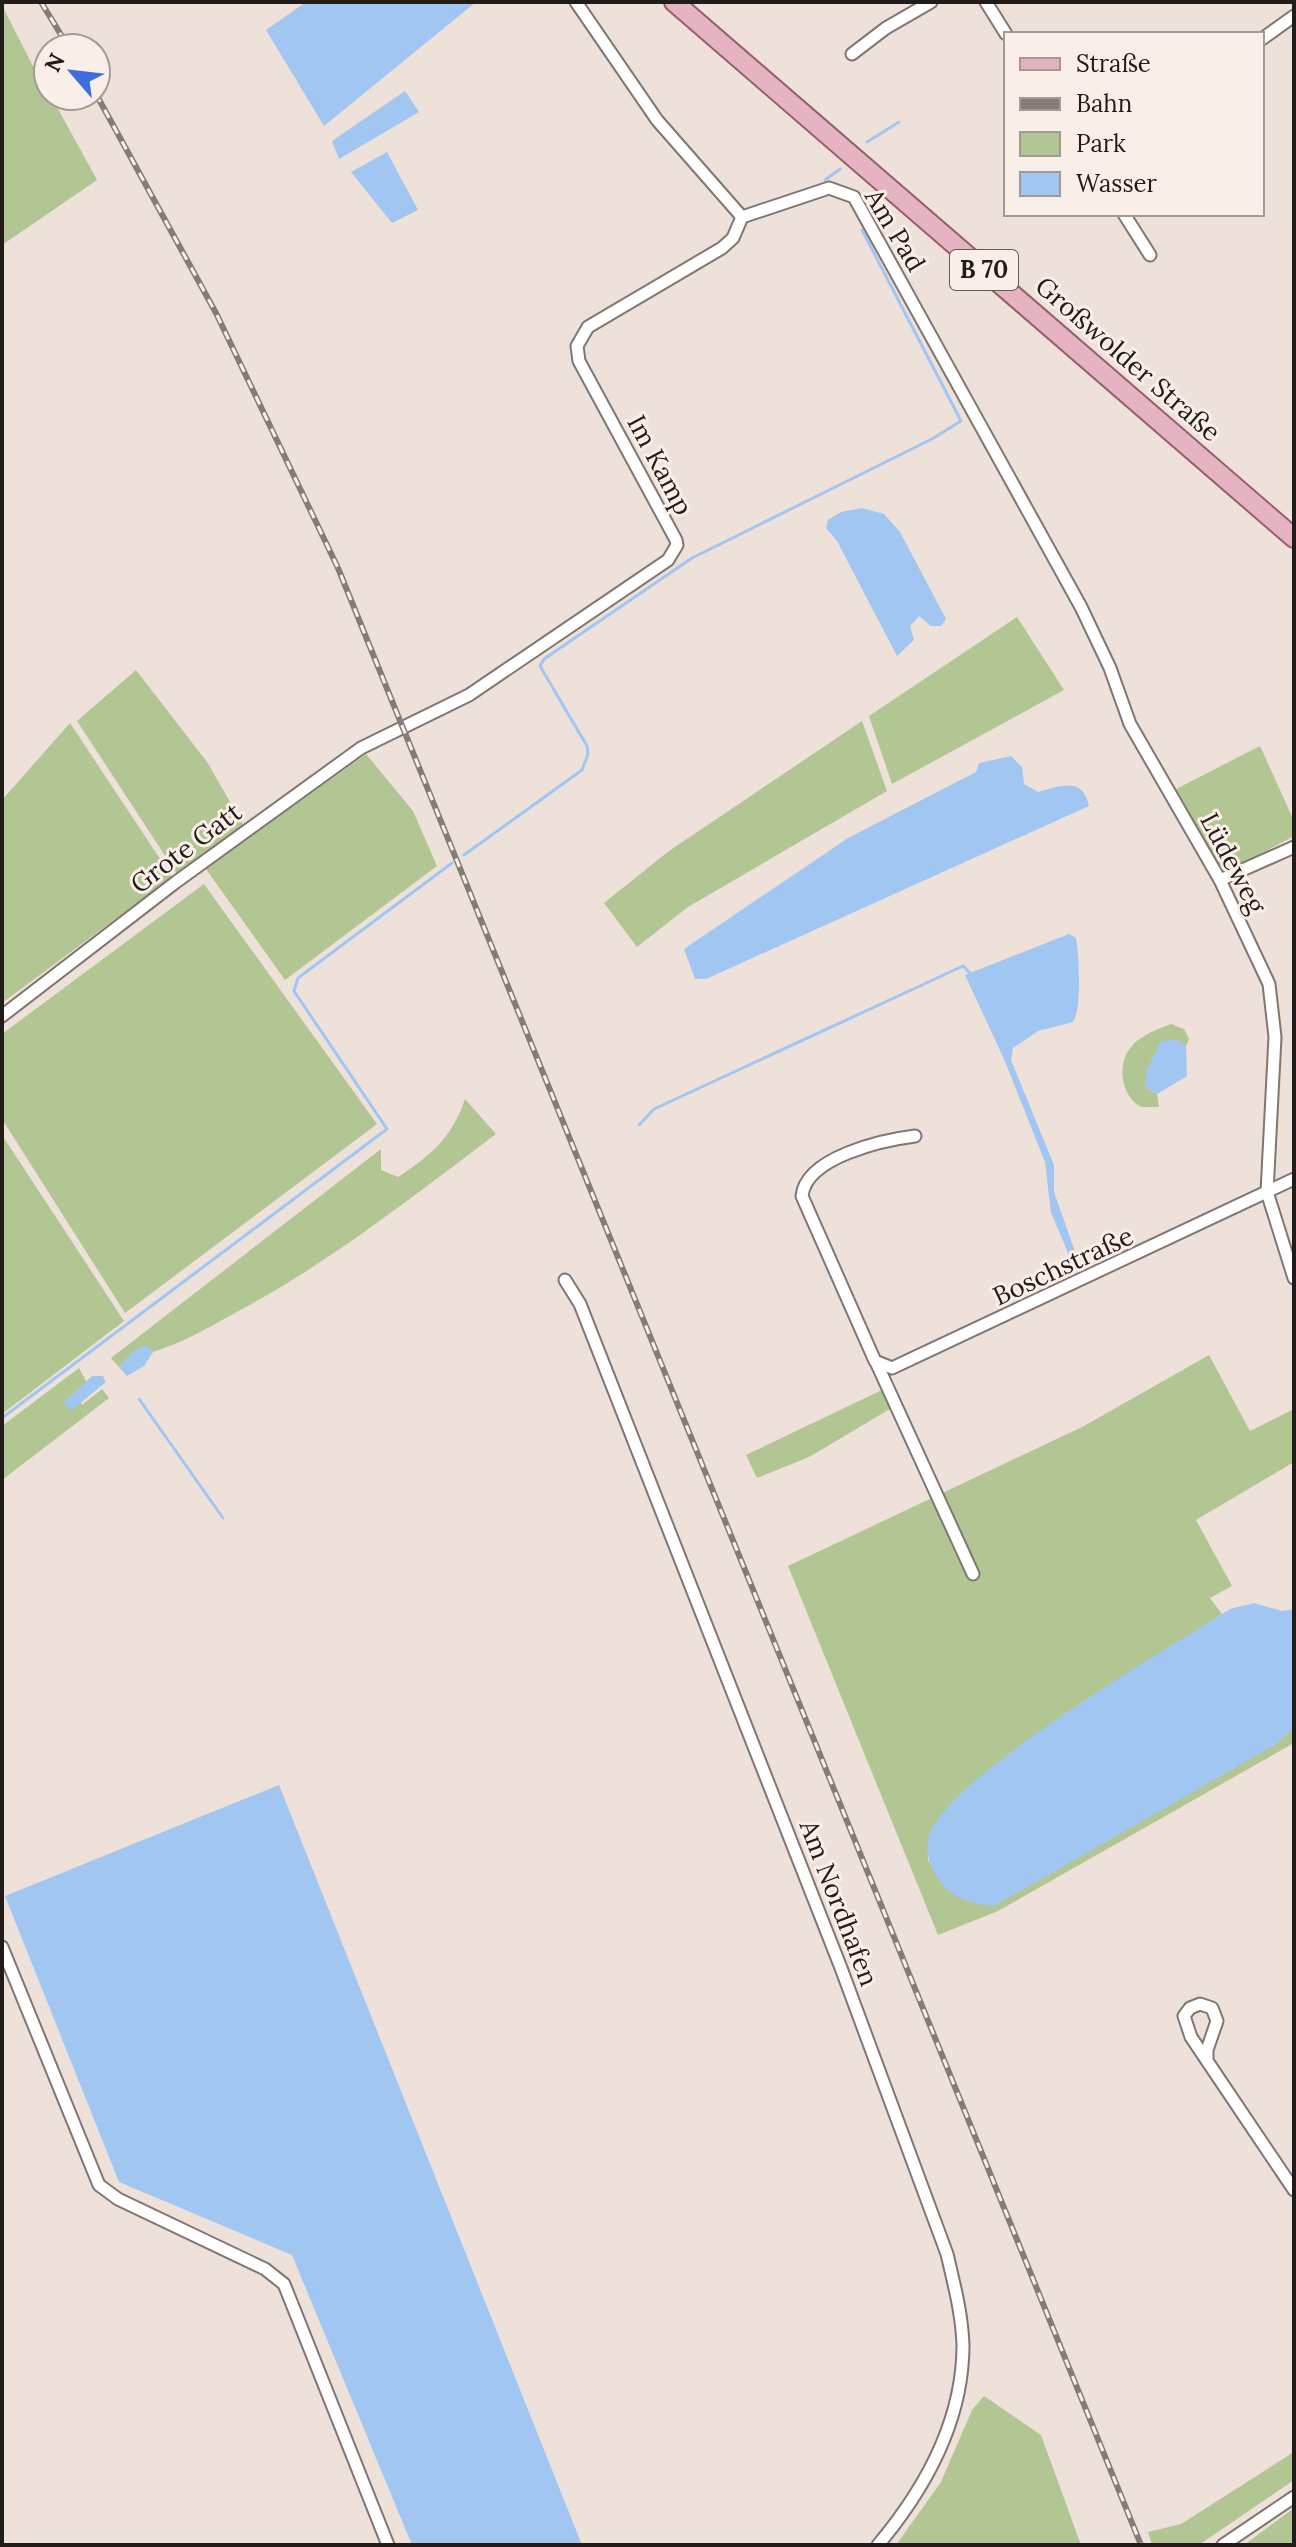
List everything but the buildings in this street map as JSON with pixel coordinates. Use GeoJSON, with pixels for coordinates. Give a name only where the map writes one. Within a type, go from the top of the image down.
{"type":"FeatureCollection","features":[{"type":"Feature","properties":{"kind":"main road","name":"Großwolder Straße"},"geometry":{"type":"LineString","coordinates":[[674,2],[1294,538]]}},
{"type":"Feature","properties":{"kind":"street"},"geometry":{"type":"LineString","coordinates":[[576,2],[657,120],[742,217]]}},
{"type":"Feature","properties":{"kind":"street"},"geometry":{"type":"LineString","coordinates":[[852,54],[886,28],[931,2]]}},
{"type":"Feature","properties":{"kind":"street"},"geometry":{"type":"LineString","coordinates":[[986,2],[1005,32]]}},
{"type":"Feature","properties":{"kind":"street"},"geometry":{"type":"LineString","coordinates":[[1264,38],[1294,16]]}},
{"type":"Feature","properties":{"kind":"street","name":"Am Pad"},"geometry":{"type":"LineString","coordinates":[[742,217],[829,188],[854,197],[1066,578],[1110,668]]}},
{"type":"Feature","properties":{"kind":"street"},"geometry":{"type":"LineString","coordinates":[[1125,216],[1150,255]]}},
{"type":"Feature","properties":{"kind":"street","name":"Im Kamp"},"geometry":{"type":"LineString","coordinates":[[404,726],[469,695],[674,553],[676,540],[579,361],[577,346],[588,327],[722,248],[733,238],[742,217]]}},
{"type":"Feature","properties":{"kind":"street","name":"Lüdeweg"},"geometry":{"type":"LineString","coordinates":[[1110,668],[1130,724],[1220,880],[1257,956],[1272,1000],[1275,1037],[1267,1192],[1294,1278]]}},
{"type":"Feature","properties":{"kind":"street","name":"Grote Gatt"},"geometry":{"type":"LineString","coordinates":[[2,1016],[280,805],[361,748],[404,726]]}},
{"type":"Feature","properties":{"kind":"street"},"geometry":{"type":"LineString","coordinates":[[1220,880],[1294,847]]}},
{"type":"Feature","properties":{"kind":"street"},"geometry":{"type":"LineString","coordinates":[[915,1136],[882,1140],[818,1168],[803,1187],[802,1196],[973,1574]]}},
{"type":"Feature","properties":{"kind":"street","name":"Boschstraße"},"geometry":{"type":"LineString","coordinates":[[875,1361],[892,1368],[1294,1179]]}},
{"type":"Feature","properties":{"kind":"street","name":"Am Nordhafen"},"geometry":{"type":"LineString","coordinates":[[565,1280],[580,1304],[812,1894],[947,2254],[960,2310],[963,2346],[959,2383],[945,2437],[927,2476],[878,2545]]}},
{"type":"Feature","properties":{"kind":"street"},"geometry":{"type":"LineString","coordinates":[[2,1947],[99,2185],[118,2199],[265,2269],[284,2284],[388,2545]]}},
{"type":"Feature","properties":{"kind":"street"},"geometry":{"type":"LineString","coordinates":[[1207,2060],[1207,2050],[1217,2021],[1212,2008],[1200,2004],[1184,2016],[1191,2037],[1294,2190]]}},
{"type":"Feature","properties":{"kind":"street"},"geometry":{"type":"LineString","coordinates":[[1223,2545],[1294,2497]]}},
{"type":"Feature","properties":{"kind":"green space"},"geometry":{"type":"Polygon","coordinates":[[[2,5],[32,64],[32,112],[60,112],[97,180],[2,245],[2,5]]]}},
{"type":"Feature","properties":{"kind":"green space"},"geometry":{"type":"Polygon","coordinates":[[[1017,617],[1064,690],[892,784],[869,716],[1017,617]]]}},
{"type":"Feature","properties":{"kind":"green space"},"geometry":{"type":"Polygon","coordinates":[[[136,670],[207,762],[245,828],[177,874],[77,721],[136,670]]]}},
{"type":"Feature","properties":{"kind":"green space"},"geometry":{"type":"Polygon","coordinates":[[[862,721],[887,791],[688,907],[637,947],[604,903],[669,851],[862,721]]]}},
{"type":"Feature","properties":{"kind":"green space"},"geometry":{"type":"Polygon","coordinates":[[[70,723],[172,877],[2,1003],[2,800],[70,723]]]}},
{"type":"Feature","properties":{"kind":"green space"},"geometry":{"type":"Polygon","coordinates":[[[1260,746],[1294,821],[1294,836],[1226,872],[1220,869],[1176,789],[1260,746]]]}},
{"type":"Feature","properties":{"kind":"green space"},"geometry":{"type":"Polygon","coordinates":[[[366,754],[413,811],[437,866],[285,980],[206,869],[366,754]]]}},
{"type":"Feature","properties":{"kind":"green space"},"geometry":{"type":"Polygon","coordinates":[[[204,884],[377,1124],[125,1313],[2,1119],[2,1034],[204,884]]]}},
{"type":"Feature","properties":{"kind":"green space"},"geometry":{"type":"Polygon","coordinates":[[[1171,1024],[1184,1029],[1189,1039],[1186,1046],[1176,1039],[1145,1087],[1157,1094],[1159,1107],[1141,1107],[1125,1087],[1124,1061],[1140,1039],[1171,1024]]]}},
{"type":"Feature","properties":{"kind":"green space"},"geometry":{"type":"Polygon","coordinates":[[[465,1099],[496,1134],[401,1205],[304,1273],[205,1330],[153,1352],[147,1346],[134,1351],[119,1367],[111,1358],[381,1149],[381,1170],[398,1177],[410,1169],[447,1135],[465,1099]]]}},
{"type":"Feature","properties":{"kind":"green space"},"geometry":{"type":"Polygon","coordinates":[[[2,1135],[124,1321],[2,1414],[2,1135]]]}},
{"type":"Feature","properties":{"kind":"green space"},"geometry":{"type":"Polygon","coordinates":[[[1209,1355],[1250,1431],[1294,1409],[1294,1462],[1196,1520],[1232,1586],[1210,1598],[1222,1614],[1035,1735],[976,1781],[937,1822],[929,1839],[928,1861],[1273,1746],[1294,1728],[1294,1743],[998,1911],[938,1935],[788,1566],[1084,1426],[1209,1355]]]}},
{"type":"Feature","properties":{"kind":"green space"},"geometry":{"type":"Polygon","coordinates":[[[79,1368],[87,1383],[78,1392],[82,1405],[102,1389],[109,1398],[2,1480],[2,1426],[79,1368]]]}},
{"type":"Feature","properties":{"kind":"green space"},"geometry":{"type":"Polygon","coordinates":[[[882,1390],[890,1409],[809,1457],[757,1478],[746,1455],[882,1390]]]}},
{"type":"Feature","properties":{"kind":"green space"},"geometry":{"type":"Polygon","coordinates":[[[984,2396],[1041,2435],[1081,2545],[896,2545],[941,2482],[972,2410],[984,2396]]]}},
{"type":"Feature","properties":{"kind":"green space"},"geometry":{"type":"Polygon","coordinates":[[[1294,2452],[1294,2480],[1199,2545],[1152,2545],[1148,2532],[1181,2524],[1294,2452]]]}},
{"type":"Feature","properties":{"kind":"green space"},"geometry":{"type":"Polygon","coordinates":[[[1294,2508],[1294,2545],[1244,2545],[1294,2508]]]}},
{"type":"Feature","properties":{"kind":"water"},"geometry":{"type":"Polygon","coordinates":[[[306,2],[476,2],[324,126],[266,30],[306,2]]]}},
{"type":"Feature","properties":{"kind":"water"},"geometry":{"type":"Polygon","coordinates":[[[405,91],[419,112],[339,159],[332,141],[405,91]]]}},
{"type":"Feature","properties":{"kind":"water"},"geometry":{"type":"Polygon","coordinates":[[[387,152],[418,210],[392,223],[351,172],[387,152]]]}},
{"type":"Feature","properties":{"kind":"water"},"geometry":{"type":"Polygon","coordinates":[[[862,508],[884,514],[900,532],[946,619],[941,626],[931,626],[919,616],[910,626],[914,640],[897,656],[837,541],[826,528],[828,520],[841,512],[862,508]]]}},
{"type":"Feature","properties":{"kind":"water"},"geometry":{"type":"Polygon","coordinates":[[[1011,756],[1022,767],[1024,784],[1038,792],[1062,786],[1076,787],[1082,790],[1089,806],[706,979],[695,979],[684,949],[848,838],[976,772],[979,763],[1011,756]]]}},
{"type":"Feature","properties":{"kind":"water"},"geometry":{"type":"Polygon","coordinates":[[[1069,934],[1076,938],[1079,969],[1078,1006],[1073,1022],[1038,1031],[1013,1048],[1011,1060],[1054,1165],[1054,1192],[1078,1260],[1072,1262],[1051,1213],[1045,1162],[1004,1059],[965,975],[1069,934]]]}},
{"type":"Feature","properties":{"kind":"water"},"geometry":{"type":"Polygon","coordinates":[[[1176,1039],[1186,1046],[1187,1076],[1157,1094],[1145,1087],[1147,1070],[1160,1042],[1176,1039]]]}},
{"type":"Feature","properties":{"kind":"water"},"geometry":{"type":"Polygon","coordinates":[[[147,1345],[153,1352],[144,1366],[127,1376],[119,1367],[134,1351],[147,1345]]]}},
{"type":"Feature","properties":{"kind":"water"},"geometry":{"type":"Polygon","coordinates":[[[92,1376],[103,1376],[106,1382],[72,1410],[63,1403],[92,1376]]]}},
{"type":"Feature","properties":{"kind":"water"},"geometry":{"type":"Polygon","coordinates":[[[1254,1603],[1282,1611],[1294,1609],[1294,1728],[1273,1746],[994,1906],[962,1899],[942,1884],[928,1858],[929,1836],[945,1810],[976,1780],[1017,1747],[1113,1682],[1230,1609],[1254,1603]]]}},
{"type":"Feature","properties":{"kind":"water"},"geometry":{"type":"Polygon","coordinates":[[[279,1785],[582,2545],[412,2545],[292,2255],[119,2182],[5,1896],[279,1785]]]}},
{"type":"Feature","properties":{"kind":"waterway"},"geometry":{"type":"LineString","coordinates":[[867,142],[899,122]]}},
{"type":"Feature","properties":{"kind":"waterway"},"geometry":{"type":"LineString","coordinates":[[825,180],[840,169]]}},
{"type":"Feature","properties":{"kind":"waterway"},"geometry":{"type":"LineString","coordinates":[[464,855],[582,770],[588,754],[587,746],[540,666],[544,659],[692,558],[932,439],[961,421],[862,230]]}},
{"type":"Feature","properties":{"kind":"waterway"},"geometry":{"type":"LineString","coordinates":[[2,1418],[387,1129],[294,991],[298,978],[452,863]]}},
{"type":"Feature","properties":{"kind":"waterway"},"geometry":{"type":"LineString","coordinates":[[639,1125],[654,1109],[963,966],[970,973]]}},
{"type":"Feature","properties":{"kind":"waterway"},"geometry":{"type":"LineString","coordinates":[[139,1399],[223,1518]]}},
{"type":"Feature","properties":{"kind":"railway"},"geometry":{"type":"LineString","coordinates":[[41,2],[59,32]]}},
{"type":"Feature","properties":{"kind":"railway"},"geometry":{"type":"LineString","coordinates":[[106,112],[216,313],[338,568],[1141,2545]]}}]}
